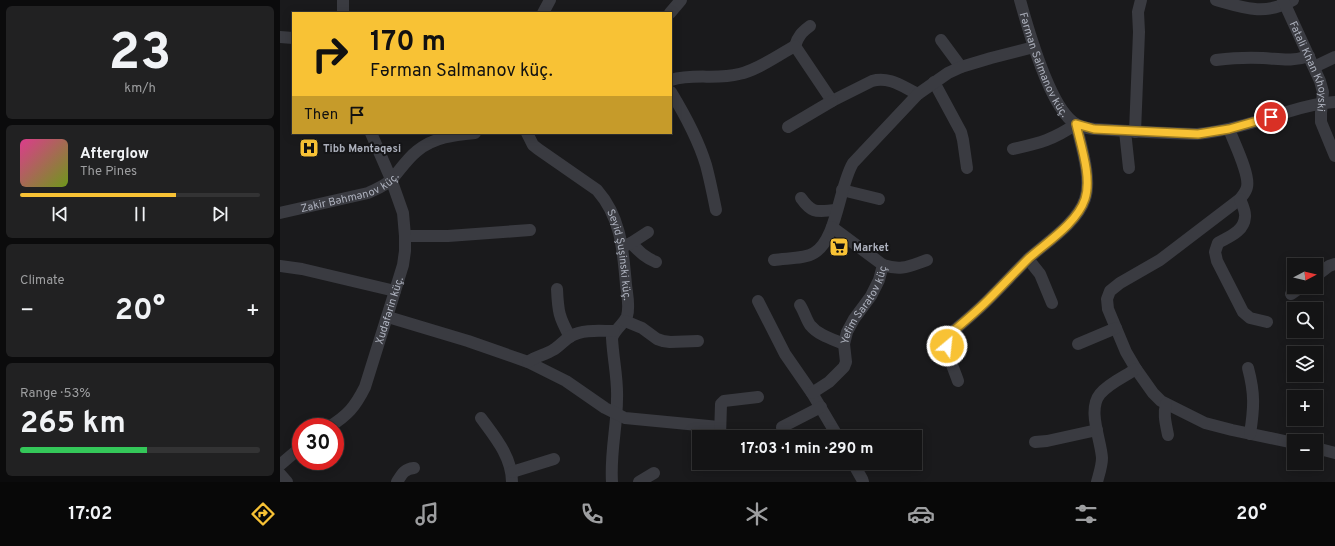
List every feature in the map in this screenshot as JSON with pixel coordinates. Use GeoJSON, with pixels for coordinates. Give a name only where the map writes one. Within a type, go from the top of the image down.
{"type":"FeatureCollection","features":[{"type":"Feature","properties":{"kind":"street"},"geometry":{"type":"LineString","coordinates":[[544,12],[550,0]]}},
{"type":"Feature","properties":{"kind":"street"},"geometry":{"type":"LineString","coordinates":[[671,12],[681,0]]}},
{"type":"Feature","properties":{"kind":"street","name":"Fərman Salmanov küç."},"geometry":{"type":"LineString","coordinates":[[1020,0],[1034,47],[1049,87],[1062,110],[1069,119],[1076,124],[1094,129],[1198,134],[1229,129],[1322,102],[1335,102]]}},
{"type":"Feature","properties":{"kind":"street"},"geometry":{"type":"LineString","coordinates":[[1129,168],[1130,131],[1139,32],[1138,12],[1140,0]]}},
{"type":"Feature","properties":{"kind":"street"},"geometry":{"type":"LineString","coordinates":[[1216,0],[1249,9],[1261,10],[1287,1]]}},
{"type":"Feature","properties":{"kind":"street","name":"Fatali Khan Khoyski"},"geometry":{"type":"LineString","coordinates":[[1287,1],[1322,87],[1321,122],[1335,156]]}},
{"type":"Feature","properties":{"kind":"street"},"geometry":{"type":"LineString","coordinates":[[672,80],[687,77],[739,74],[752,70],[795,46],[798,36],[810,26]]}},
{"type":"Feature","properties":{"kind":"street"},"geometry":{"type":"LineString","coordinates":[[280,37],[292,38]]}},
{"type":"Feature","properties":{"kind":"street"},"geometry":{"type":"LineString","coordinates":[[941,40],[961,67]]}},
{"type":"Feature","properties":{"kind":"street"},"geometry":{"type":"LineString","coordinates":[[795,46],[832,101]]}},
{"type":"Feature","properties":{"kind":"street"},"geometry":{"type":"LineString","coordinates":[[774,260],[814,254],[826,241],[832,227],[848,171],[853,163],[918,94],[948,73],[961,67],[1034,47]]}},
{"type":"Feature","properties":{"kind":"street"},"geometry":{"type":"LineString","coordinates":[[1216,60],[1241,57],[1312,61],[1335,57]]}},
{"type":"Feature","properties":{"kind":"street"},"geometry":{"type":"LineString","coordinates":[[788,127],[832,101],[878,79],[893,82],[918,94]]}},
{"type":"Feature","properties":{"kind":"street"},"geometry":{"type":"LineString","coordinates":[[934,82],[961,132],[967,168]]}},
{"type":"Feature","properties":{"kind":"street"},"geometry":{"type":"LineString","coordinates":[[672,94],[689,124],[700,148],[706,165],[716,210]]}},
{"type":"Feature","properties":{"kind":"street"},"geometry":{"type":"LineString","coordinates":[[958,381],[947,346],[948,338],[952,332],[987,301],[1028,259],[1071,221],[1080,210],[1085,199],[1087,186],[1086,170],[1076,124],[1062,134],[1050,139],[1013,149]]}},
{"type":"Feature","properties":{"kind":"street"},"geometry":{"type":"LineString","coordinates":[[1229,129],[1245,171],[1247,179],[1245,193],[1160,260],[1120,283],[1110,291],[1107,298],[1108,309],[1126,352],[1136,369],[1153,394],[1166,404],[1206,423],[1287,442]]}},
{"type":"Feature","properties":{"kind":"street","name":"Xudafərin küç."},"geometry":{"type":"LineString","coordinates":[[343,418],[352,410],[365,387],[388,317],[403,265],[405,251],[403,213],[372,134]]}},
{"type":"Feature","properties":{"kind":"street","name":"Zakir Bəhmənov küç."},"geometry":{"type":"LineString","coordinates":[[280,213],[368,193],[382,187],[407,160],[427,144],[448,136],[466,134]]}},
{"type":"Feature","properties":{"kind":"street","name":"Seyid Şuşinski küç."},"geometry":{"type":"LineString","coordinates":[[528,134],[533,145],[597,190],[604,198],[627,245],[628,314],[625,321]]}},
{"type":"Feature","properties":{"kind":"street"},"geometry":{"type":"LineString","coordinates":[[842,190],[880,199]]}},
{"type":"Feature","properties":{"kind":"street"},"geometry":{"type":"LineString","coordinates":[[801,198],[807,208],[813,211],[836,210]]}},
{"type":"Feature","properties":{"kind":"street"},"geometry":{"type":"LineString","coordinates":[[1240,198],[1246,217],[1243,225],[1236,234],[1218,243],[1215,252],[1217,261],[1243,312],[1250,318],[1267,322]]}},
{"type":"Feature","properties":{"kind":"street","name":"Yefim Saratov küç"},"geometry":{"type":"LineString","coordinates":[[812,393],[829,382],[844,367],[846,362],[844,344],[846,332],[871,296],[879,280],[883,264],[832,227]]}},
{"type":"Feature","properties":{"kind":"street"},"geometry":{"type":"LineString","coordinates":[[405,236],[448,236],[530,230]]}},
{"type":"Feature","properties":{"kind":"street"},"geometry":{"type":"LineString","coordinates":[[648,232],[627,245],[650,260],[656,262]]}},
{"type":"Feature","properties":{"kind":"street"},"geometry":{"type":"LineString","coordinates":[[1028,259],[1040,274],[1052,303]]}},
{"type":"Feature","properties":{"kind":"street"},"geometry":{"type":"LineString","coordinates":[[883,264],[894,268],[904,268],[927,260]]}},
{"type":"Feature","properties":{"kind":"street"},"geometry":{"type":"LineString","coordinates":[[1323,271],[1335,264]]}},
{"type":"Feature","properties":{"kind":"street"},"geometry":{"type":"LineString","coordinates":[[280,266],[302,269],[395,291]]}},
{"type":"Feature","properties":{"kind":"street"},"geometry":{"type":"LineString","coordinates":[[557,289],[560,318],[570,337]]}},
{"type":"Feature","properties":{"kind":"street"},"geometry":{"type":"LineString","coordinates":[[758,301],[785,354],[821,406],[834,430]]}},
{"type":"Feature","properties":{"kind":"street"},"geometry":{"type":"LineString","coordinates":[[800,305],[810,324],[815,329],[844,344]]}},
{"type":"Feature","properties":{"kind":"street"},"geometry":{"type":"LineString","coordinates":[[388,317],[455,336],[528,362],[566,381],[595,402],[625,418],[707,430]]}},
{"type":"Feature","properties":{"kind":"street"},"geometry":{"type":"LineString","coordinates":[[612,482],[612,454],[617,401],[617,384],[612,338],[614,331],[625,321],[642,328],[663,341],[698,341]]}},
{"type":"Feature","properties":{"kind":"street"},"geometry":{"type":"LineString","coordinates":[[1078,344],[1116,328]]}},
{"type":"Feature","properties":{"kind":"street"},"geometry":{"type":"LineString","coordinates":[[528,362],[535,357],[552,351],[570,337],[584,332],[614,331]]}},
{"type":"Feature","properties":{"kind":"street"},"geometry":{"type":"LineString","coordinates":[[1248,368],[1252,384],[1254,407],[1250,434]]}},
{"type":"Feature","properties":{"kind":"street"},"geometry":{"type":"LineString","coordinates":[[1096,482],[1102,463],[1095,416],[1095,405],[1099,395],[1107,386],[1136,369]]}},
{"type":"Feature","properties":{"kind":"street"},"geometry":{"type":"LineString","coordinates":[[720,430],[721,404],[724,401],[758,397]]}},
{"type":"Feature","properties":{"kind":"street"},"geometry":{"type":"LineString","coordinates":[[1166,404],[1164,417],[1168,434]]}},
{"type":"Feature","properties":{"kind":"street"},"geometry":{"type":"LineString","coordinates":[[782,426],[821,406]]}},
{"type":"Feature","properties":{"kind":"street"},"geometry":{"type":"LineString","coordinates":[[481,418],[505,454],[512,477],[554,459]]}},
{"type":"Feature","properties":{"kind":"street"},"geometry":{"type":"LineString","coordinates":[[1034,442],[1047,441],[1097,430]]}},
{"type":"Feature","properties":{"kind":"street"},"geometry":{"type":"LineString","coordinates":[[1323,449],[1335,452]]}},
{"type":"Feature","properties":{"kind":"street"},"geometry":{"type":"LineString","coordinates":[[280,466],[292,455]]}},
{"type":"Feature","properties":{"kind":"street"},"geometry":{"type":"LineString","coordinates":[[397,482],[403,472],[407,469],[414,468]]}},
{"type":"Feature","properties":{"kind":"street"},"geometry":{"type":"LineString","coordinates":[[857,470],[863,482]]}},
{"type":"Feature","properties":{"kind":"street"},"geometry":{"type":"LineString","coordinates":[[639,482],[654,473]]}},
{"type":"Feature","properties":{"kind":"street"},"geometry":{"type":"LineString","coordinates":[[280,474],[287,482]]}},
{"type":"Feature","properties":{"kind":"place","name":"Tibb Məntəqəsi"},"geometry":{"type":"Point","coordinates":[309,148]}},
{"type":"Feature","properties":{"kind":"place","name":"Market"},"geometry":{"type":"Point","coordinates":[839,247]}},
{"type":"Feature","properties":{"kind":"route"},"geometry":{"type":"LineString","coordinates":[[947,346],[948,338],[952,332],[987,301],[1028,259],[1071,221],[1080,210],[1085,199],[1087,186],[1086,170],[1076,124],[1094,129],[1198,134],[1229,129],[1271,117]]}}]}
